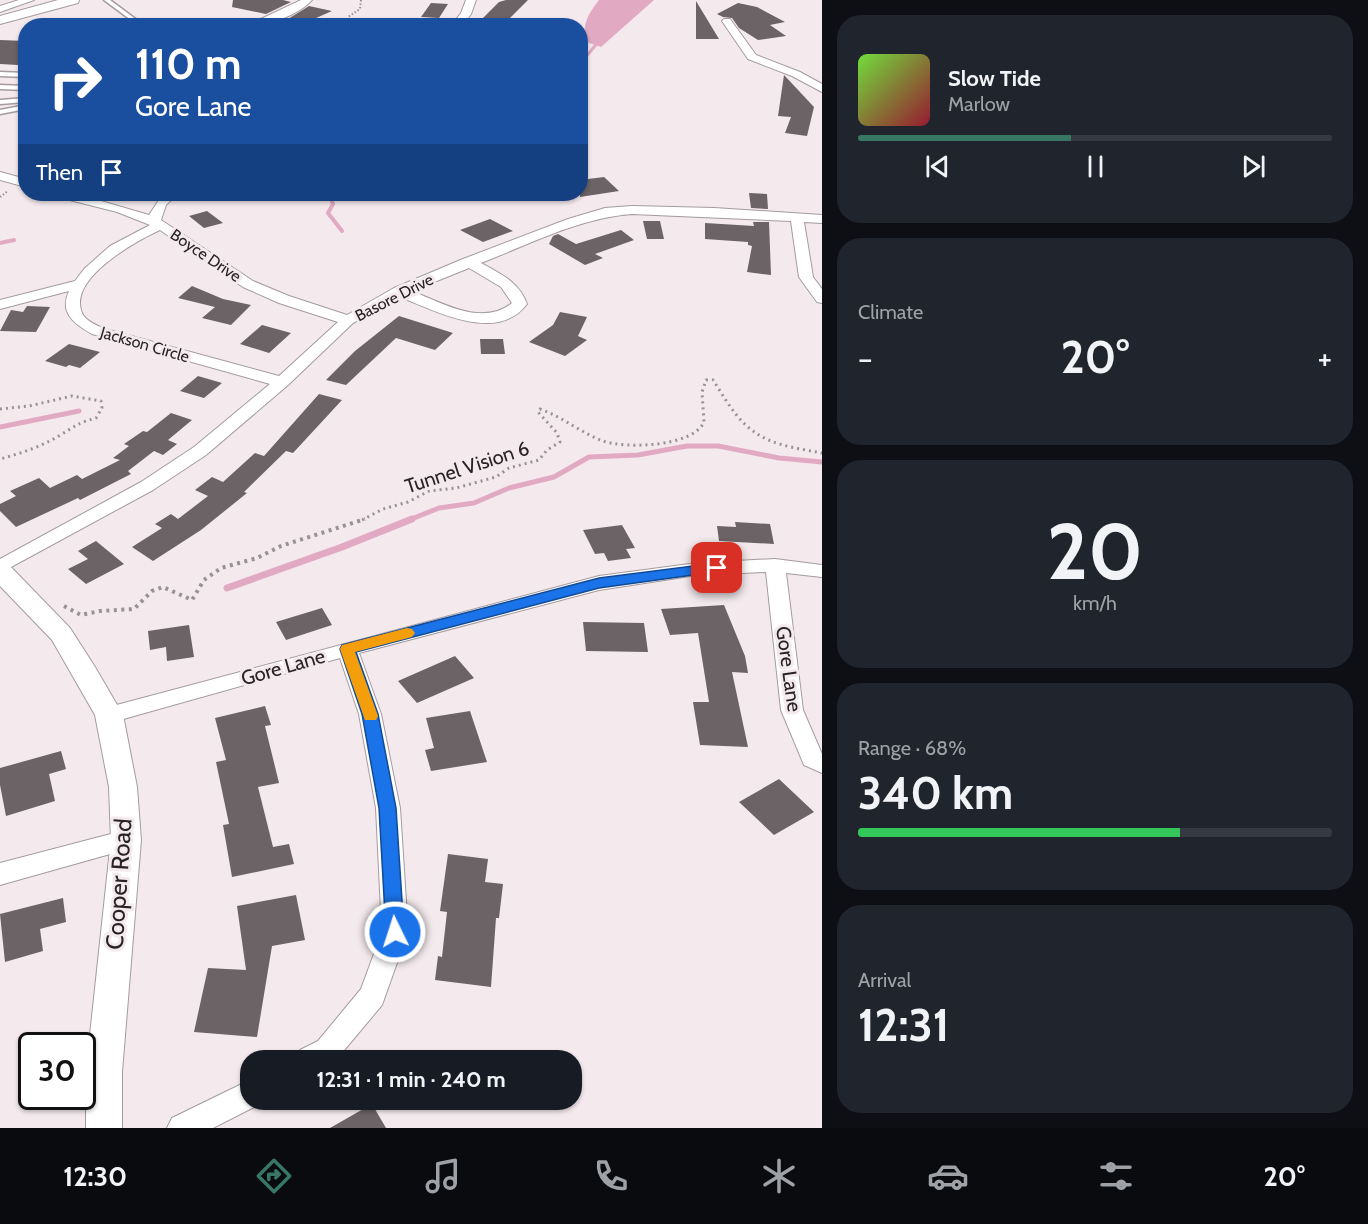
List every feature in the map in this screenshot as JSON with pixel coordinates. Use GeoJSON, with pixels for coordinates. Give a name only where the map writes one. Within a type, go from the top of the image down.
{"type":"FeatureCollection","features":[{"type":"Feature","properties":{"kind":"main road"},"geometry":{"type":"LineString","coordinates":[[0,20],[73,0]]}},
{"type":"Feature","properties":{"kind":"street"},"geometry":{"type":"LineString","coordinates":[[0,9],[29,0]]}},
{"type":"Feature","properties":{"kind":"street"},"geometry":{"type":"LineString","coordinates":[[270,18],[298,7],[308,0]]}},
{"type":"Feature","properties":{"kind":"street"},"geometry":{"type":"LineString","coordinates":[[463,18],[471,0]]}},
{"type":"Feature","properties":{"kind":"street"},"geometry":{"type":"LineString","coordinates":[[727,21],[752,57],[796,74],[822,89]]}},
{"type":"Feature","properties":{"kind":"street"},"geometry":{"type":"LineString","coordinates":[[0,176],[18,181]]}},
{"type":"Feature","properties":{"kind":"street","name":"Boyce Drive"},"geometry":{"type":"LineString","coordinates":[[90,201],[132,212],[157,223],[176,234],[215,265],[250,285],[348,320]]}},
{"type":"Feature","properties":{"kind":"street"},"geometry":{"type":"LineString","coordinates":[[157,223],[155,212],[162,201]]}},
{"type":"Feature","properties":{"kind":"street","name":"Basore Drive"},"geometry":{"type":"LineString","coordinates":[[0,569],[147,486],[200,451],[282,382],[348,320],[399,291],[468,262],[605,212],[632,210],[702,212],[822,219]]}},
{"type":"Feature","properties":{"kind":"street"},"geometry":{"type":"LineString","coordinates":[[797,218],[806,277],[822,299]]}},
{"type":"Feature","properties":{"kind":"street","name":"Jackson Circle"},"geometry":{"type":"LineString","coordinates":[[157,223],[100,261],[80,284],[72,301],[72,312],[84,326],[282,382]]}},
{"type":"Feature","properties":{"kind":"street"},"geometry":{"type":"LineString","coordinates":[[399,291],[470,316],[495,318],[508,315],[515,310],[520,304],[518,295],[468,262]]}},
{"type":"Feature","properties":{"kind":"street"},"geometry":{"type":"LineString","coordinates":[[0,305],[80,284]]}},
{"type":"Feature","properties":{"kind":"street","name":"Gore Lane"},"geometry":{"type":"LineString","coordinates":[[109,715],[347,649],[599,583],[697,569],[775,565],[822,571]]}},
{"type":"Feature","properties":{"kind":"street","name":"Gore Lane"},"geometry":{"type":"LineString","coordinates":[[775,565],[792,710],[812,759],[822,764]]}},
{"type":"Feature","properties":{"kind":"street","name":"Cooper Road"},"geometry":{"type":"LineString","coordinates":[[0,569],[61,634],[109,715],[123,787],[126,840],[104,1072],[104,1128]]}},
{"type":"Feature","properties":{"kind":"street"},"geometry":{"type":"LineString","coordinates":[[328,1050],[372,996],[395,932],[387,808],[370,714],[347,649]]}},
{"type":"Feature","properties":{"kind":"street"},"geometry":{"type":"LineString","coordinates":[[0,874],[126,840]]}},
{"type":"Feature","properties":{"kind":"street"},"geometry":{"type":"LineString","coordinates":[[182,1128],[240,1099]]}},
{"type":"Feature","properties":{"kind":"lane"},"geometry":{"type":"LineString","coordinates":[[107,0],[132,18]]}},
{"type":"Feature","properties":{"kind":"lane"},"geometry":{"type":"LineString","coordinates":[[0,74],[18,75]]}},
{"type":"Feature","properties":{"kind":"lane"},"geometry":{"type":"LineString","coordinates":[[0,87],[18,88]]}},
{"type":"Feature","properties":{"kind":"lane"},"geometry":{"type":"LineString","coordinates":[[0,102],[18,101]]}},
{"type":"Feature","properties":{"kind":"lane"},"geometry":{"type":"LineString","coordinates":[[0,112],[18,109]]}},
{"type":"Feature","properties":{"kind":"path"},"geometry":{"type":"LineString","coordinates":[[348,18],[360,9],[361,0]]}},
{"type":"Feature","properties":{"kind":"path","name":"Tunnel Vision 6"},"geometry":{"type":"LineString","coordinates":[[57,599],[81,615],[100,610],[134,609],[153,590],[159,588],[171,589],[180,598],[192,600],[204,580],[221,568],[257,558],[281,546],[363,520],[383,509],[408,502],[421,494],[489,479],[509,468],[539,460],[560,442],[557,433],[538,412],[540,409],[609,443],[684,439],[696,434],[702,427],[705,418],[700,390],[705,380],[713,380],[728,397],[734,411],[745,425],[759,436],[782,445],[822,453]]}},
{"type":"Feature","properties":{"kind":"path"},"geometry":{"type":"LineString","coordinates":[[0,409],[29,406],[72,396],[101,401],[102,408],[96,418],[77,423],[63,434],[26,452],[0,459]]}},
{"type":"Feature","properties":{"kind":"shaded area"},"geometry":{"type":"Polygon","coordinates":[[[599,0],[654,0],[601,47],[588,41],[589,15],[599,0]]]}},
{"type":"Feature","properties":{"kind":"building"},"geometry":{"type":"Polygon","coordinates":[[[233,0],[291,2],[266,14],[232,7],[233,0]]]}},
{"type":"Feature","properties":{"kind":"building"},"geometry":{"type":"Polygon","coordinates":[[[528,0],[510,18],[483,18],[499,2],[528,0]]]}},
{"type":"Feature","properties":{"kind":"building"},"geometry":{"type":"Polygon","coordinates":[[[696,1],[719,39],[696,39],[696,1]]]}},
{"type":"Feature","properties":{"kind":"building"},"geometry":{"type":"Polygon","coordinates":[[[431,3],[448,4],[439,18],[421,17],[431,3]]]}},
{"type":"Feature","properties":{"kind":"building"},"geometry":{"type":"Polygon","coordinates":[[[738,3],[757,7],[785,22],[770,25],[786,36],[758,40],[739,28],[732,18],[717,14],[738,3]]]}},
{"type":"Feature","properties":{"kind":"building"},"geometry":{"type":"Polygon","coordinates":[[[309,6],[332,11],[316,18],[290,18],[309,6]]]}},
{"type":"Feature","properties":{"kind":"building"},"geometry":{"type":"Polygon","coordinates":[[[0,40],[18,41],[18,65],[0,64],[0,40]]]}},
{"type":"Feature","properties":{"kind":"building"},"geometry":{"type":"Polygon","coordinates":[[[784,75],[814,107],[807,136],[785,133],[791,117],[778,116],[784,75]]]}},
{"type":"Feature","properties":{"kind":"building"},"geometry":{"type":"Polygon","coordinates":[[[604,177],[619,191],[588,196],[588,179],[604,177]]]}},
{"type":"Feature","properties":{"kind":"building"},"geometry":{"type":"Polygon","coordinates":[[[749,193],[767,194],[768,209],[751,208],[749,193]]]}},
{"type":"Feature","properties":{"kind":"building"},"geometry":{"type":"Polygon","coordinates":[[[207,211],[223,223],[204,228],[189,216],[207,211]]]}},
{"type":"Feature","properties":{"kind":"building"},"geometry":{"type":"Polygon","coordinates":[[[490,219],[513,231],[483,242],[460,230],[490,219]]]}},
{"type":"Feature","properties":{"kind":"building"},"geometry":{"type":"Polygon","coordinates":[[[643,221],[660,221],[664,239],[647,239],[643,221]]]}},
{"type":"Feature","properties":{"kind":"building"},"geometry":{"type":"Polygon","coordinates":[[[753,222],[769,222],[771,275],[747,272],[752,246],[748,245],[748,242],[705,239],[705,223],[754,226],[753,222]]]}},
{"type":"Feature","properties":{"kind":"building"},"geometry":{"type":"Polygon","coordinates":[[[621,230],[634,240],[595,254],[603,258],[585,265],[549,244],[553,236],[558,234],[576,244],[621,230]]]}},
{"type":"Feature","properties":{"kind":"building"},"geometry":{"type":"Polygon","coordinates":[[[192,286],[223,299],[251,305],[231,325],[202,318],[215,307],[178,298],[192,286]]]}},
{"type":"Feature","properties":{"kind":"building"},"geometry":{"type":"Polygon","coordinates":[[[27,306],[50,307],[36,332],[0,331],[11,310],[23,312],[27,306]]]}},
{"type":"Feature","properties":{"kind":"building"},"geometry":{"type":"Polygon","coordinates":[[[560,312],[587,317],[578,336],[587,340],[565,356],[529,342],[553,325],[560,312]]]}},
{"type":"Feature","properties":{"kind":"building"},"geometry":{"type":"Polygon","coordinates":[[[399,316],[453,333],[435,350],[396,338],[346,385],[326,380],[355,351],[399,316]]]}},
{"type":"Feature","properties":{"kind":"building"},"geometry":{"type":"Polygon","coordinates":[[[262,325],[291,333],[269,353],[240,344],[262,325]]]}},
{"type":"Feature","properties":{"kind":"building"},"geometry":{"type":"Polygon","coordinates":[[[480,339],[503,339],[505,354],[481,354],[480,339]]]}},
{"type":"Feature","properties":{"kind":"building"},"geometry":{"type":"Polygon","coordinates":[[[69,344],[100,352],[80,368],[45,361],[69,344]]]}},
{"type":"Feature","properties":{"kind":"building"},"geometry":{"type":"Polygon","coordinates":[[[198,376],[222,383],[204,398],[180,391],[198,376]]]}},
{"type":"Feature","properties":{"kind":"building"},"geometry":{"type":"Polygon","coordinates":[[[319,394],[342,400],[293,453],[286,451],[244,492],[247,493],[201,530],[153,561],[132,547],[162,528],[155,524],[171,514],[178,519],[208,496],[195,490],[212,477],[223,482],[255,453],[264,456],[319,394]]]}},
{"type":"Feature","properties":{"kind":"building"},"geometry":{"type":"Polygon","coordinates":[[[171,413],[192,420],[168,440],[177,444],[163,455],[154,451],[128,471],[131,474],[80,500],[78,498],[16,527],[0,511],[0,504],[16,496],[10,491],[39,478],[50,488],[77,475],[82,479],[120,460],[113,458],[129,446],[124,444],[143,431],[147,432],[171,413]]]}},
{"type":"Feature","properties":{"kind":"building"},"geometry":{"type":"Polygon","coordinates":[[[735,522],[770,524],[774,544],[719,541],[717,526],[736,527],[735,522]]]}},
{"type":"Feature","properties":{"kind":"building"},"geometry":{"type":"Polygon","coordinates":[[[622,525],[635,548],[626,549],[631,558],[608,561],[604,553],[595,554],[583,530],[622,525]]]}},
{"type":"Feature","properties":{"kind":"building"},"geometry":{"type":"Polygon","coordinates":[[[96,541],[124,564],[86,584],[68,569],[88,559],[78,551],[96,541]]]}},
{"type":"Feature","properties":{"kind":"building"},"geometry":{"type":"Polygon","coordinates":[[[724,605],[745,656],[748,673],[732,672],[748,747],[700,745],[693,702],[709,702],[698,633],[670,635],[661,609],[724,605]]]}},
{"type":"Feature","properties":{"kind":"building"},"geometry":{"type":"Polygon","coordinates":[[[322,608],[332,625],[286,640],[276,622],[322,608]]]}},
{"type":"Feature","properties":{"kind":"building"},"geometry":{"type":"Polygon","coordinates":[[[583,622],[644,623],[648,652],[586,651],[583,622]]]}},
{"type":"Feature","properties":{"kind":"building"},"geometry":{"type":"Polygon","coordinates":[[[189,625],[194,657],[167,661],[166,647],[150,650],[148,631],[189,625]]]}},
{"type":"Feature","properties":{"kind":"building"},"geometry":{"type":"Polygon","coordinates":[[[455,656],[474,678],[417,703],[398,681],[455,656]]]}},
{"type":"Feature","properties":{"kind":"building"},"geometry":{"type":"Polygon","coordinates":[[[265,706],[271,725],[265,726],[279,783],[258,787],[273,847],[289,844],[294,864],[232,877],[223,825],[229,824],[216,762],[226,760],[215,718],[265,706]]]}},
{"type":"Feature","properties":{"kind":"building"},"geometry":{"type":"Polygon","coordinates":[[[470,711],[487,762],[431,771],[425,750],[434,748],[426,718],[470,711]]]}},
{"type":"Feature","properties":{"kind":"building"},"geometry":{"type":"Polygon","coordinates":[[[61,751],[66,769],[49,774],[55,801],[6,816],[0,785],[0,768],[61,751]]]}},
{"type":"Feature","properties":{"kind":"building"},"geometry":{"type":"Polygon","coordinates":[[[779,779],[814,812],[774,835],[739,802],[779,779]]]}},
{"type":"Feature","properties":{"kind":"building"},"geometry":{"type":"Polygon","coordinates":[[[448,854],[488,859],[485,882],[503,884],[499,918],[496,918],[491,987],[435,980],[438,956],[442,957],[447,912],[440,911],[448,854]]]}},
{"type":"Feature","properties":{"kind":"building"},"geometry":{"type":"Polygon","coordinates":[[[296,895],[305,940],[272,946],[257,1037],[194,1032],[208,968],[246,970],[237,906],[296,895]]]}},
{"type":"Feature","properties":{"kind":"building"},"geometry":{"type":"Polygon","coordinates":[[[63,898],[66,922],[40,929],[43,951],[5,962],[0,914],[63,898]]]}},
{"type":"Feature","properties":{"kind":"building"},"geometry":{"type":"Polygon","coordinates":[[[362,1110],[376,1110],[386,1128],[330,1128],[362,1110]]]}},
{"type":"Feature","properties":{"kind":"waterway"},"geometry":{"type":"LineString","coordinates":[[588,54],[599,41]]}},
{"type":"Feature","properties":{"kind":"waterway"},"geometry":{"type":"LineString","coordinates":[[332,201],[333,204],[328,213],[342,231]]}},
{"type":"Feature","properties":{"kind":"waterway"},"geometry":{"type":"LineString","coordinates":[[0,243],[14,240]]}},
{"type":"Feature","properties":{"kind":"waterway"},"geometry":{"type":"LineString","coordinates":[[0,427],[79,411]]}},
{"type":"Feature","properties":{"kind":"waterway"},"geometry":{"type":"LineString","coordinates":[[409,520],[439,508],[474,503],[509,488],[554,477],[589,457],[638,455],[687,446],[718,446],[779,458],[822,462]]}},
{"type":"Feature","properties":{"kind":"waterway"},"geometry":{"type":"LineString","coordinates":[[227,588],[412,519]]}},
{"type":"Feature","properties":{"kind":"slow traffic"},"geometry":{"type":"LineString","coordinates":[[370,716],[347,649],[407,633]]}},
{"type":"Feature","properties":{"kind":"route"},"geometry":{"type":"LineString","coordinates":[[395,932],[387,808],[370,714],[347,649],[599,583],[717,568]]}}]}
